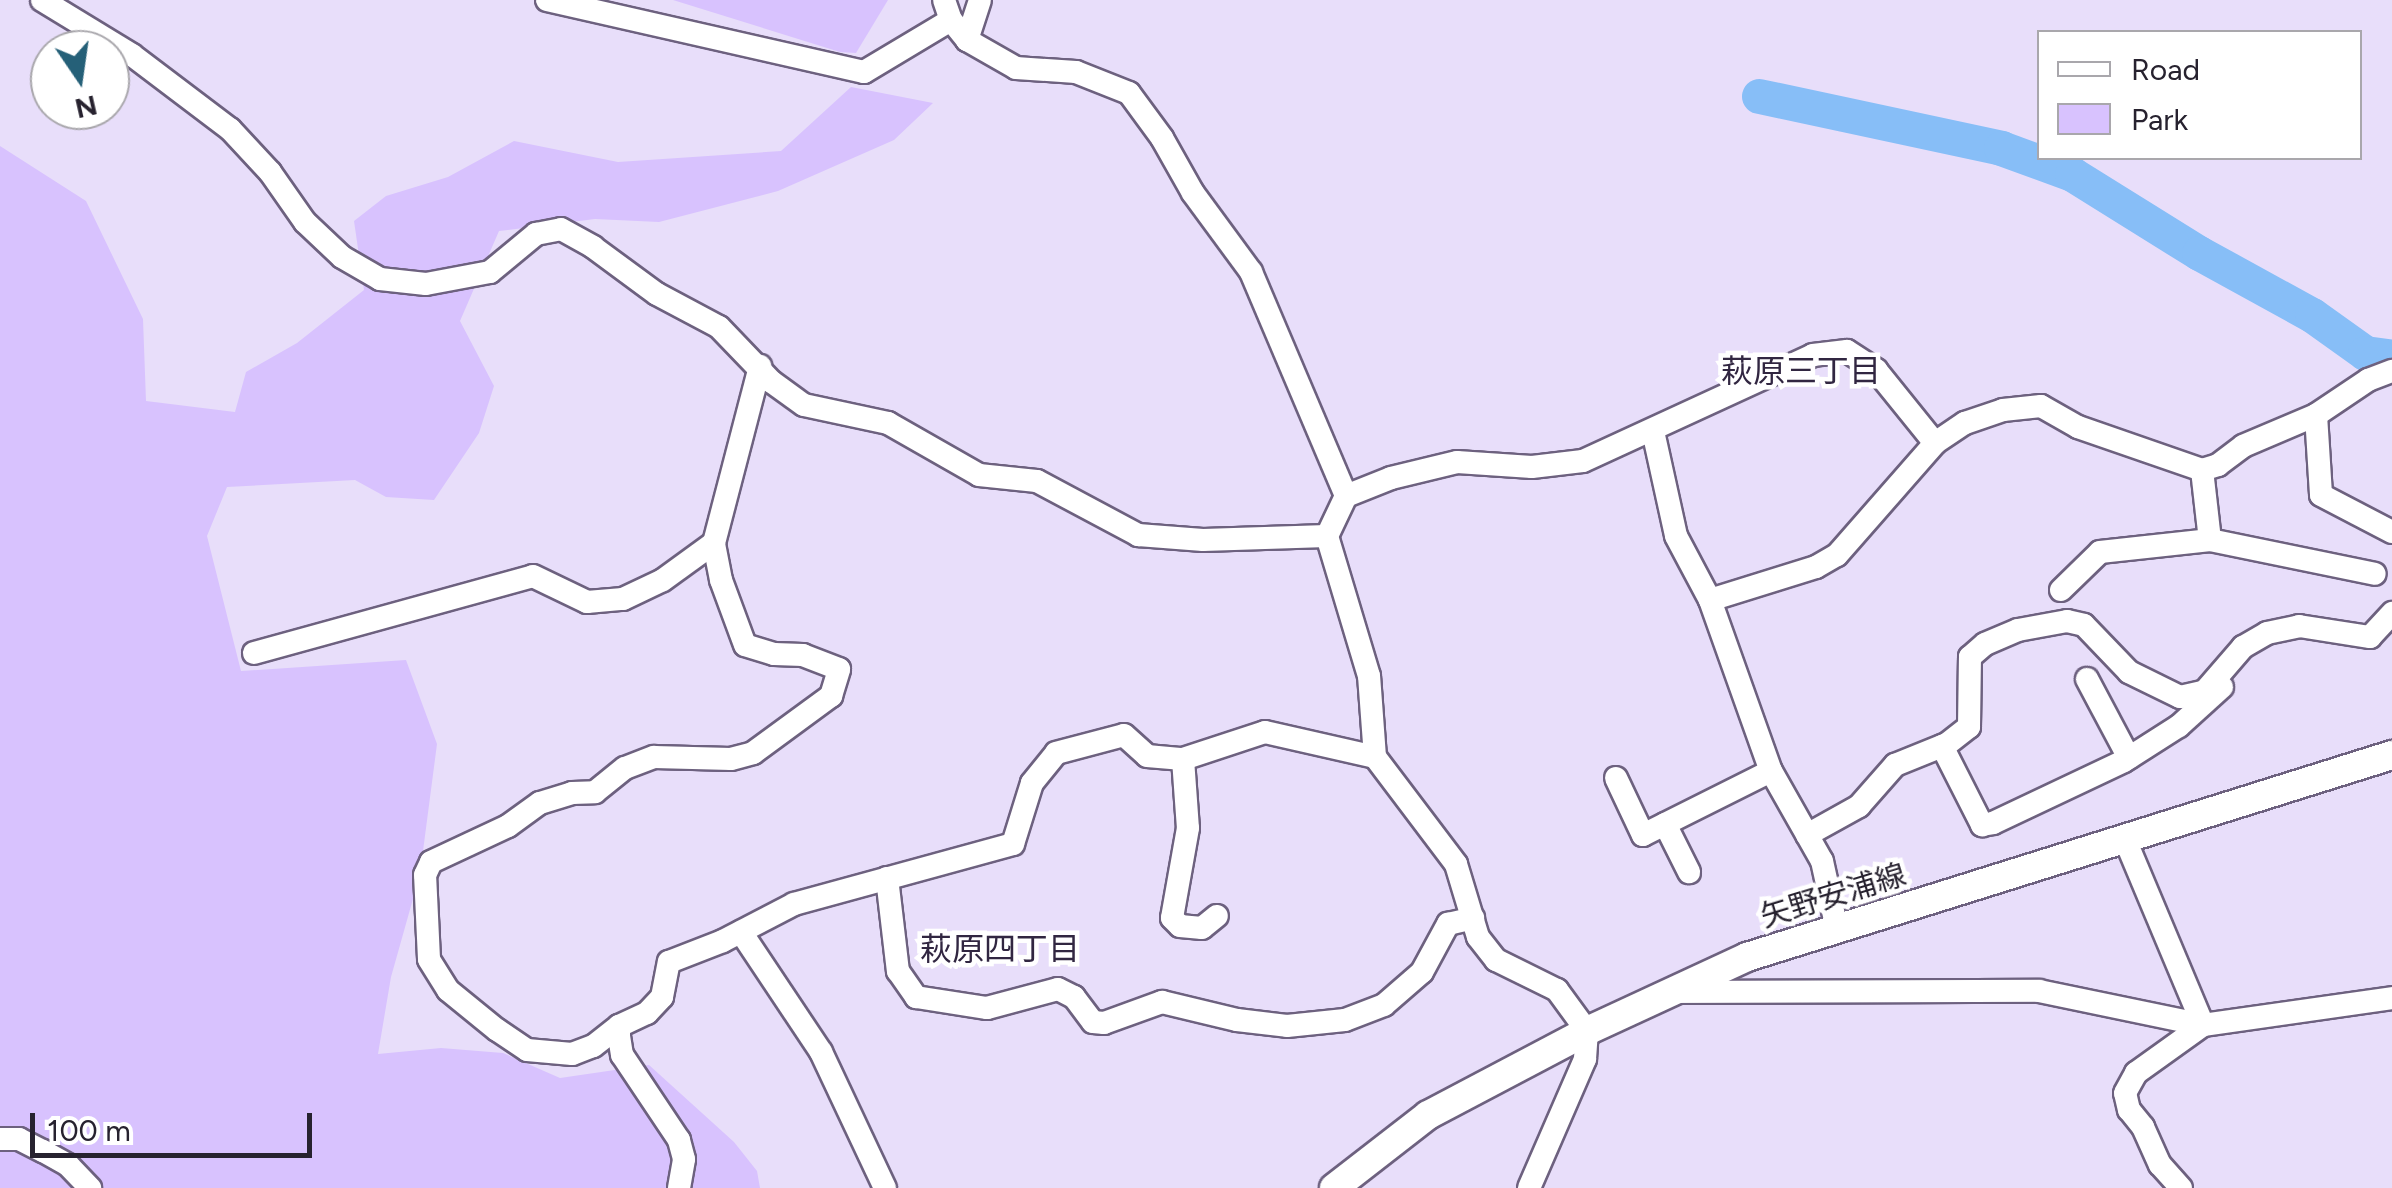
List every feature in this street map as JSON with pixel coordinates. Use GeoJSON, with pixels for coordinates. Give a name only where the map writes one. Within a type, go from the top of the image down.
{"type":"FeatureCollection","features":[{"type":"Feature","properties":{"kind":"main road","name":"矢野安浦線"},"geometry":{"type":"LineString","coordinates":[[1334,1188],[1428,1116],[1587,1031],[1747,957],[2392,755]]}},
{"type":"Feature","properties":{"kind":"street"},"geometry":{"type":"LineString","coordinates":[[42,0],[132,55],[230,129],[270,172],[305,222],[342,257],[380,279],[426,284],[490,272],[536,234],[561,229],[593,246],[657,294],[718,327],[772,382],[804,405],[888,423],[979,475],[1037,480],[1138,535],[1204,540],[1327,536]]}},
{"type":"Feature","properties":{"kind":"street"},"geometry":{"type":"LineString","coordinates":[[547,0],[864,72],[948,10],[967,40],[1016,68],[1076,72],[1128,94],[1162,138],[1192,193],[1251,272],[1346,496]]}},
{"type":"Feature","properties":{"kind":"street"},"geometry":{"type":"LineString","coordinates":[[967,40],[980,0]]}},
{"type":"Feature","properties":{"kind":"street"},"geometry":{"type":"LineString","coordinates":[[1529,1188],[1558,1112],[1585,1059],[1587,1031],[1557,990],[1496,960],[1478,937],[1456,864],[1375,757],[1369,676],[1327,536],[1346,496],[1390,478],[1457,462],[1532,466],[1583,461],[1813,355],[1847,351],[1876,370],[1935,443]]}},
{"type":"Feature","properties":{"kind":"street"},"geometry":{"type":"LineString","coordinates":[[760,366],[714,543],[721,580],[745,645],[774,654],[803,654],[839,669],[831,696],[753,753],[731,759],[654,757],[625,768],[595,792],[572,793],[540,803],[508,826],[431,862],[424,875],[430,958],[448,990],[527,1050],[572,1054],[593,1046],[619,1026],[647,1014],[662,997],[669,962],[741,932],[794,904],[1013,844],[1032,782],[1056,753],[1124,735],[1147,756],[1182,759],[1264,732],[1375,757]]}},
{"type":"Feature","properties":{"kind":"street"},"geometry":{"type":"LineString","coordinates":[[1710,600],[1816,567],[1837,555],[1935,443],[1965,422],[2002,410],[2041,406],[2078,428],[2202,470],[2218,465],[2242,446],[2316,415],[2368,380],[2392,370]]}},
{"type":"Feature","properties":{"kind":"street"},"geometry":{"type":"LineString","coordinates":[[2316,415],[2321,496],[2392,532]]}},
{"type":"Feature","properties":{"kind":"street"},"geometry":{"type":"LineString","coordinates":[[1653,431],[1676,536],[1710,600],[1771,770],[1822,861],[1837,929]]}},
{"type":"Feature","properties":{"kind":"street"},"geometry":{"type":"LineString","coordinates":[[2202,470],[2210,540]]}},
{"type":"Feature","properties":{"kind":"street"},"geometry":{"type":"LineString","coordinates":[[2061,590],[2100,552],[2210,540],[2375,574]]}},
{"type":"Feature","properties":{"kind":"street"},"geometry":{"type":"LineString","coordinates":[[254,653],[534,576],[586,602],[623,600],[663,580],[714,543]]}},
{"type":"Feature","properties":{"kind":"street"},"geometry":{"type":"LineString","coordinates":[[1807,835],[1858,806],[1895,764],[1942,746],[1968,727],[1966,683],[1970,657],[1985,644],[2018,630],[2067,620],[2084,625],[2107,655],[2128,672],[2180,697],[2205,691],[2220,679],[2244,647],[2267,633],[2299,626],[2370,636],[2392,614]]}},
{"type":"Feature","properties":{"kind":"street"},"geometry":{"type":"LineString","coordinates":[[2087,679],[2129,758]]}},
{"type":"Feature","properties":{"kind":"street"},"geometry":{"type":"LineString","coordinates":[[1942,746],[1982,824],[2129,758],[2214,698],[2222,687],[2220,679]]}},
{"type":"Feature","properties":{"kind":"street"},"geometry":{"type":"LineString","coordinates":[[1182,759],[1188,828],[1172,918],[1180,926],[1202,928],[1218,916]]}},
{"type":"Feature","properties":{"kind":"street"},"geometry":{"type":"LineString","coordinates":[[1616,778],[1644,835],[1771,770]]}},
{"type":"Feature","properties":{"kind":"street"},"geometry":{"type":"LineString","coordinates":[[1665,824],[1689,872]]}},
{"type":"Feature","properties":{"kind":"street"},"geometry":{"type":"LineString","coordinates":[[2124,837],[2203,1025]]}},
{"type":"Feature","properties":{"kind":"street"},"geometry":{"type":"LineString","coordinates":[[886,878],[898,970],[916,996],[987,1008],[1058,990],[1074,997],[1093,1022],[1104,1023],[1162,1002],[1238,1020],[1287,1026],[1346,1020],[1384,1005],[1422,972],[1448,924],[1473,918]]}},
{"type":"Feature","properties":{"kind":"street"},"geometry":{"type":"LineString","coordinates":[[741,932],[821,1052],[885,1188]]}},
{"type":"Feature","properties":{"kind":"street"},"geometry":{"type":"LineString","coordinates":[[1669,992],[2039,991],[2203,1025],[2392,998]]}},
{"type":"Feature","properties":{"kind":"street"},"geometry":{"type":"LineString","coordinates":[[2181,1188],[2160,1165],[2143,1127],[2129,1110],[2125,1093],[2136,1073],[2203,1025]]}},
{"type":"Feature","properties":{"kind":"street"},"geometry":{"type":"LineString","coordinates":[[619,1026],[622,1055],[679,1140],[684,1159],[680,1188]]}},
{"type":"Feature","properties":{"kind":"street"},"geometry":{"type":"LineString","coordinates":[[0,1138],[19,1139],[43,1151],[68,1165],[90,1188]]}},
{"type":"Feature","properties":{"kind":"green space"},"geometry":{"type":"Polygon","coordinates":[[[673,0],[888,0],[856,53],[840,52],[673,0]]]}},
{"type":"Feature","properties":{"kind":"green space"},"geometry":{"type":"Polygon","coordinates":[[[851,87],[933,103],[894,140],[778,191],[659,222],[595,219],[499,231],[460,321],[494,386],[479,433],[434,500],[386,497],[355,480],[227,487],[207,536],[241,671],[406,660],[437,744],[420,874],[391,977],[378,1054],[441,1048],[503,1053],[560,1078],[649,1065],[734,1142],[757,1171],[760,1188],[0,1188],[0,146],[86,201],[143,319],[146,401],[235,412],[246,372],[297,343],[364,290],[354,221],[386,196],[448,177],[514,141],[618,162],[781,151],[851,87]]]}},
{"type":"Feature","properties":{"kind":"waterway"},"geometry":{"type":"LineString","coordinates":[[1759,96],[2001,148],[2072,174],[2199,253],[2312,315],[2365,353],[2392,357]]}},
{"type":"Feature","properties":{"kind":"district","name":"萩原三丁目"},"geometry":{"type":"Point","coordinates":[1801,371]}},
{"type":"Feature","properties":{"kind":"district","name":"萩原四丁目"},"geometry":{"type":"Point","coordinates":[1000,949]}}]}
